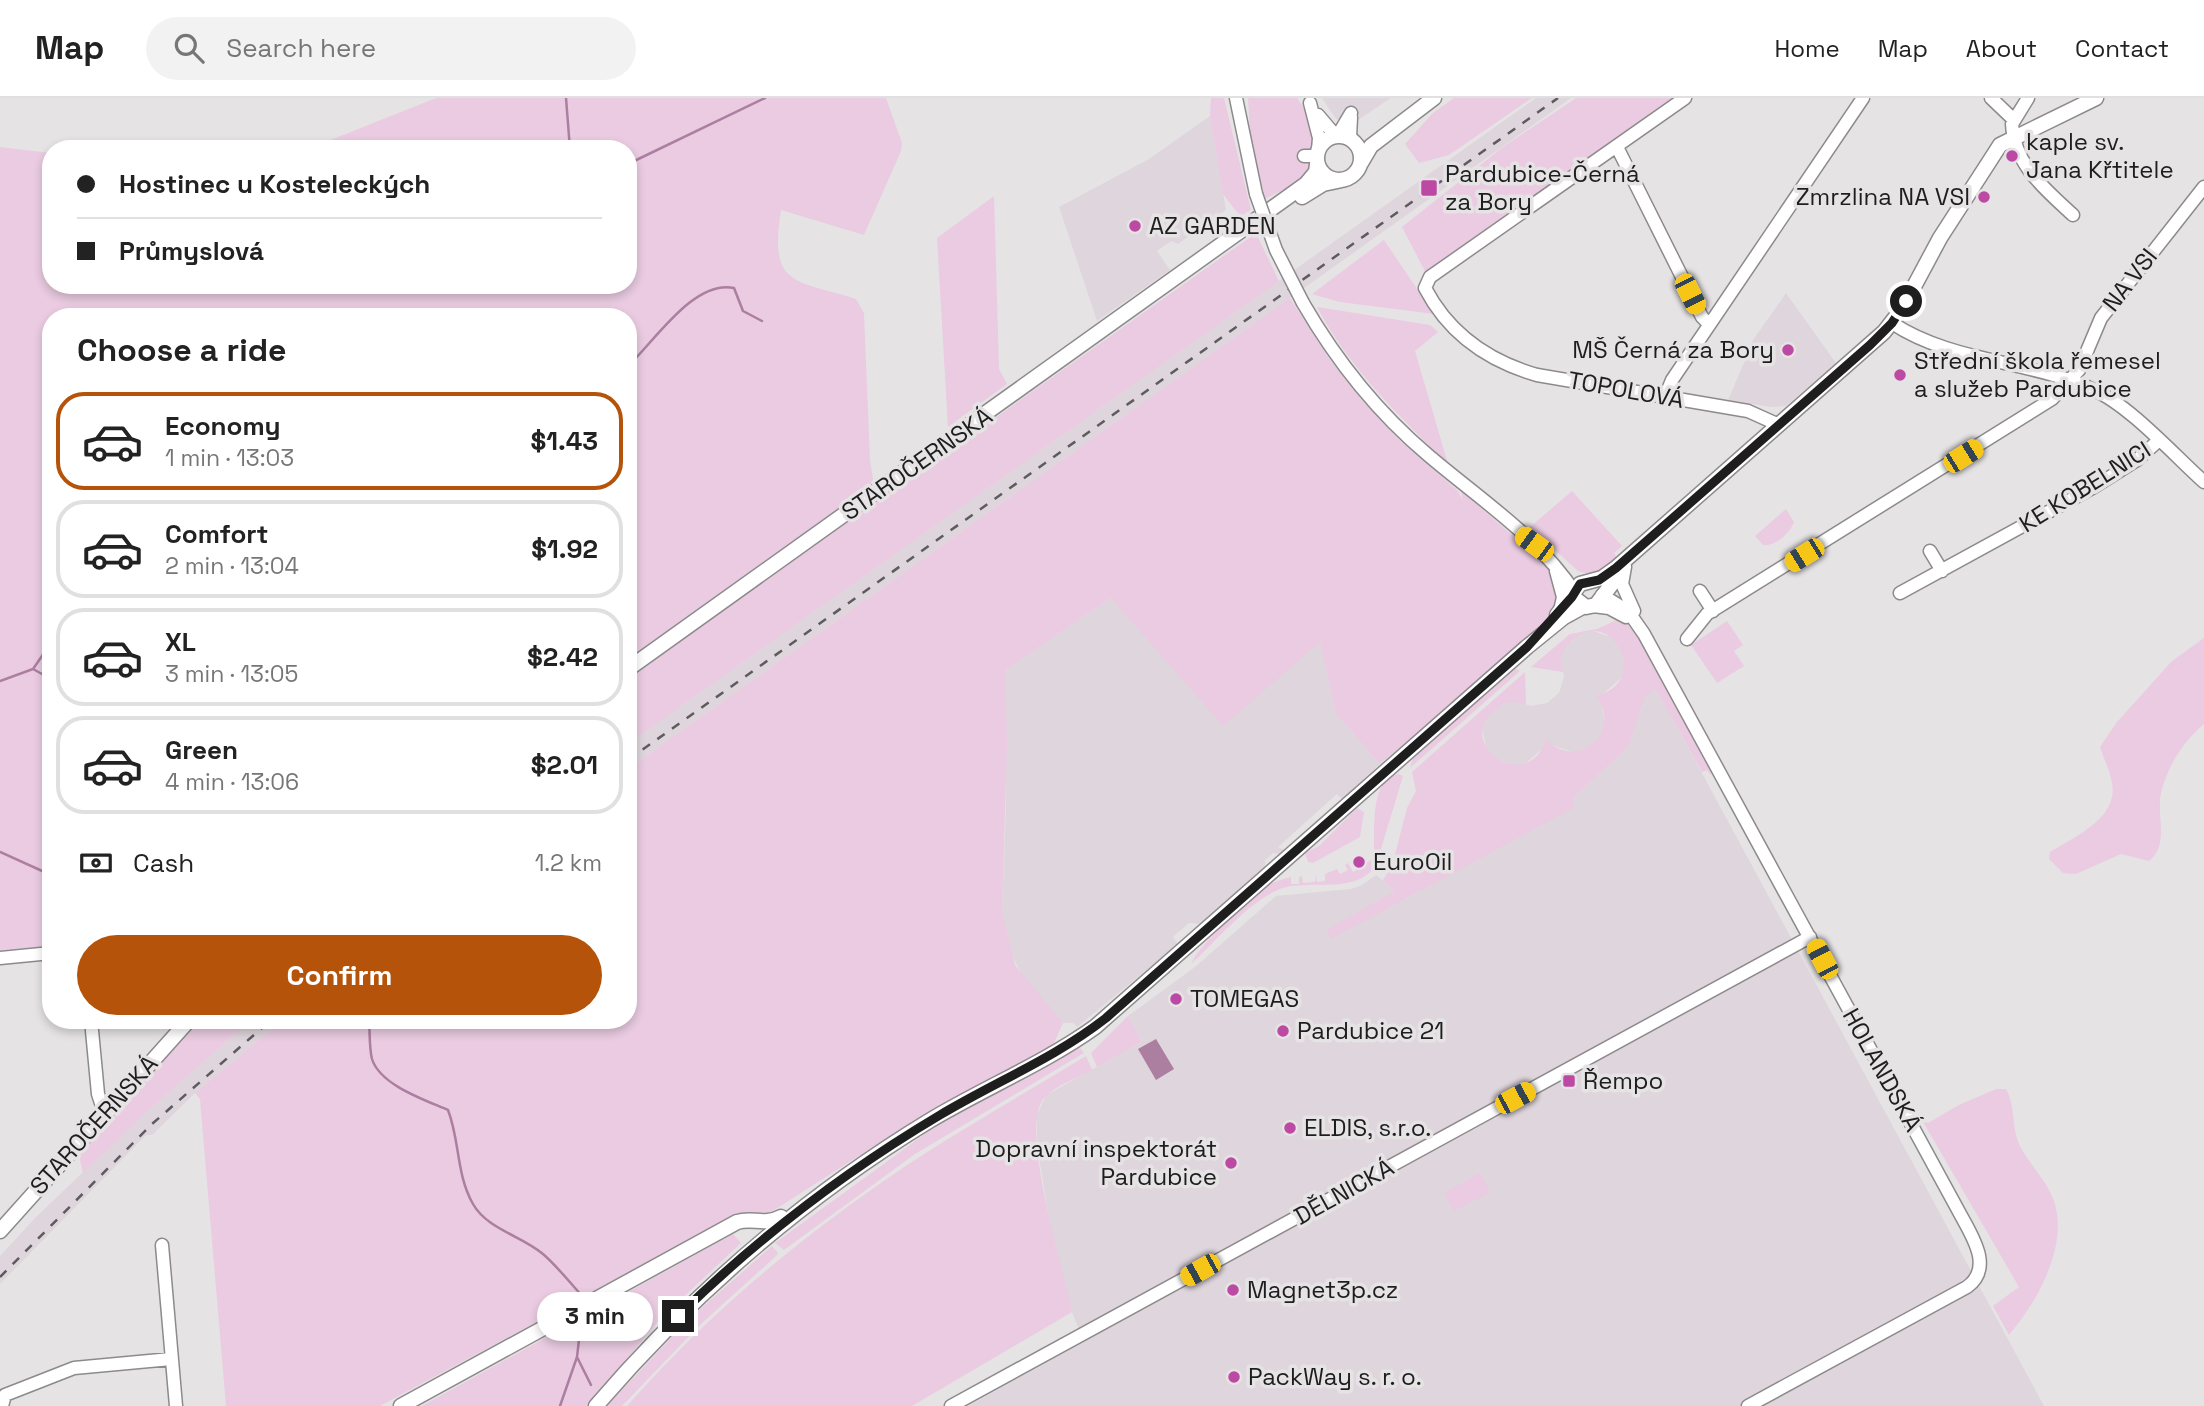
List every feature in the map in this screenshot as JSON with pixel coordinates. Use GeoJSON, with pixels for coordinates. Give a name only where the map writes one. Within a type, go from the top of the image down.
{"type":"FeatureCollection","features":[{"type":"Feature","properties":{"kind":"main road"},"geometry":{"type":"LineString","coordinates":[[1432,98],[1371,146],[1353,175],[1342,180],[1327,177],[1314,157],[1326,139],[1368,138],[1432,98]]}},
{"type":"Feature","properties":{"kind":"main road"},"geometry":{"type":"LineString","coordinates":[[1527,647],[1575,593],[1577,587],[1605,576],[1663,528],[1892,323],[1940,238],[1997,148],[2014,136],[2096,98]]}},
{"type":"Feature","properties":{"kind":"main road"},"geometry":{"type":"LineString","coordinates":[[1344,137],[1360,152],[1360,165]]}},
{"type":"Feature","properties":{"kind":"main road","name":"STAROČERNSKÁ"},"geometry":{"type":"LineString","coordinates":[[637,663],[1306,184],[1316,172],[1314,157]]}},
{"type":"Feature","properties":{"kind":"main road","name":"STAROČERNSKÁ"},"geometry":{"type":"LineString","coordinates":[[1206,258],[1314,189],[1342,180]]}},
{"type":"Feature","properties":{"kind":"main road"},"geometry":{"type":"LineString","coordinates":[[753,1227],[770,1223],[805,1204],[928,1122],[1065,1047],[1106,1018],[1527,647],[1564,617],[1595,600],[1663,528]]}},
{"type":"Feature","properties":{"kind":"main road"},"geometry":{"type":"LineString","coordinates":[[1587,581],[1597,584],[1595,600]]}},
{"type":"Feature","properties":{"kind":"main road"},"geometry":{"type":"LineString","coordinates":[[1575,593],[1577,601],[1595,600]]}},
{"type":"Feature","properties":{"kind":"main road","name":"STAROČERNSKÁ"},"geometry":{"type":"LineString","coordinates":[[0,1231],[104,1112],[182,1029]]}},
{"type":"Feature","properties":{"kind":"main road"},"geometry":{"type":"LineString","coordinates":[[596,1406],[665,1328],[749,1249],[783,1232],[911,1138],[1004,1080]]}},
{"type":"Feature","properties":{"kind":"main road"},"geometry":{"type":"LineString","coordinates":[[596,1406],[805,1204]]}},
{"type":"Feature","properties":{"kind":"main road"},"geometry":{"type":"LineString","coordinates":[[401,1406],[745,1219],[753,1227],[764,1227],[768,1239]]}},
{"type":"Feature","properties":{"kind":"main road"},"geometry":{"type":"LineString","coordinates":[[749,1249],[753,1227]]}},
{"type":"Feature","properties":{"kind":"street"},"geometry":{"type":"LineString","coordinates":[[1236,98],[1256,194],[1276,250],[1303,303],[1331,347],[1373,401],[1413,442],[1522,535],[1550,562],[1575,593]]}},
{"type":"Feature","properties":{"kind":"street"},"geometry":{"type":"LineString","coordinates":[[1685,98],[1617,147],[1702,317],[1709,324]]}},
{"type":"Feature","properties":{"kind":"street"},"geometry":{"type":"LineString","coordinates":[[1665,397],[1671,380],[1863,98]]}},
{"type":"Feature","properties":{"kind":"street"},"geometry":{"type":"LineString","coordinates":[[1991,98],[2014,120]]}},
{"type":"Feature","properties":{"kind":"street"},"geometry":{"type":"LineString","coordinates":[[2028,98],[2014,120],[2014,136],[2032,176],[2073,215]]}},
{"type":"Feature","properties":{"kind":"street"},"geometry":{"type":"LineString","coordinates":[[1308,100],[1325,126],[1344,137]]}},
{"type":"Feature","properties":{"kind":"street"},"geometry":{"type":"LineString","coordinates":[[1308,100],[1319,138],[1314,157]]}},
{"type":"Feature","properties":{"kind":"street","name":"TOPOLOVÁ"},"geometry":{"type":"LineString","coordinates":[[1617,147],[1425,283],[1427,293],[1458,332],[1499,362],[1537,374],[1748,411],[1779,425]]}},
{"type":"Feature","properties":{"kind":"street","name":"NA VSI"},"geometry":{"type":"LineString","coordinates":[[1687,639],[1704,616],[2046,404],[2070,381],[2081,365],[2101,318],[2204,187]]}},
{"type":"Feature","properties":{"kind":"street","name":"KE KOBELNICI"},"geometry":{"type":"LineString","coordinates":[[1892,323],[1915,335],[1969,354],[2070,381],[2105,396],[2158,441],[2137,460],[2094,487],[1900,593]]}},
{"type":"Feature","properties":{"kind":"street"},"geometry":{"type":"LineString","coordinates":[[2158,441],[2204,482]]}},
{"type":"Feature","properties":{"kind":"street"},"geometry":{"type":"LineString","coordinates":[[1522,535],[1587,581]]}},
{"type":"Feature","properties":{"kind":"street"},"geometry":{"type":"LineString","coordinates":[[1930,551],[1942,571]]}},
{"type":"Feature","properties":{"kind":"street"},"geometry":{"type":"LineString","coordinates":[[1550,562],[1561,586],[1563,601],[1559,612]]}},
{"type":"Feature","properties":{"kind":"street","name":"HOLANDSKÁ"},"geometry":{"type":"LineString","coordinates":[[1625,567],[1622,584],[1644,634],[1958,1210],[1976,1247],[1980,1269],[1977,1279],[1967,1287],[1748,1406]]}},
{"type":"Feature","properties":{"kind":"street"},"geometry":{"type":"LineString","coordinates":[[1700,591],[1713,611]]}},
{"type":"Feature","properties":{"kind":"street","name":"HOLANDSKÁ"},"geometry":{"type":"LineString","coordinates":[[1595,600],[1618,612],[1644,634]]}},
{"type":"Feature","properties":{"kind":"street","name":"DĚLNICKÁ"},"geometry":{"type":"LineString","coordinates":[[951,1406],[1810,937]]}},
{"type":"Feature","properties":{"kind":"street"},"geometry":{"type":"LineString","coordinates":[[0,958],[42,954]]}},
{"type":"Feature","properties":{"kind":"street"},"geometry":{"type":"LineString","coordinates":[[93,1029],[98,1094],[104,1112]]}},
{"type":"Feature","properties":{"kind":"street"},"geometry":{"type":"LineString","coordinates":[[162,1245],[176,1406]]}},
{"type":"Feature","properties":{"kind":"street"},"geometry":{"type":"LineString","coordinates":[[2,1406],[5,1395],[74,1368],[171,1359]]}},
{"type":"Feature","properties":{"kind":"shaded area"},"geometry":{"type":"Polygon","coordinates":[[[436,98],[886,98],[902,143],[901,151],[864,235],[781,210],[778,235],[779,254],[783,267],[790,276],[856,299],[864,313],[870,461],[874,485],[637,654],[637,308],[42,308],[42,947],[0,950],[0,147],[42,152],[42,294],[637,294],[637,140],[331,140],[436,98]]]}},
{"type":"Feature","properties":{"kind":"shaded area"},"geometry":{"type":"Polygon","coordinates":[[[1211,98],[1224,98],[1251,210],[1240,216],[1223,194],[1210,116],[1211,98]]]}},
{"type":"Feature","properties":{"kind":"shaded area"},"geometry":{"type":"Polygon","coordinates":[[[1248,98],[1297,98],[1312,128],[1313,149],[1308,152],[1312,170],[1297,183],[1265,199],[1251,147],[1248,98]]]}},
{"type":"Feature","properties":{"kind":"shaded area"},"geometry":{"type":"Polygon","coordinates":[[[1322,98],[1391,98],[1355,122],[1336,119],[1322,98]]]}},
{"type":"Feature","properties":{"kind":"shaded area"},"geometry":{"type":"Polygon","coordinates":[[[1454,98],[1532,98],[1449,155],[1419,163],[1405,144],[1433,113],[1454,98]]]}},
{"type":"Feature","properties":{"kind":"shaded area"},"geometry":{"type":"Polygon","coordinates":[[[1536,98],[1571,98],[637,763],[637,738],[1536,98]]]}},
{"type":"Feature","properties":{"kind":"shaded area"},"geometry":{"type":"Polygon","coordinates":[[[1576,98],[1681,98],[1426,273],[1402,227],[1503,147],[1576,98]]]}},
{"type":"Feature","properties":{"kind":"shaded area","name":"AZ GARDEN"},"geometry":{"type":"Polygon","coordinates":[[[1210,116],[1226,210],[1178,244],[1171,241],[1157,251],[1170,270],[1097,321],[1059,207],[1149,159],[1210,116]]]}},
{"type":"Feature","properties":{"kind":"shaded area"},"geometry":{"type":"Polygon","coordinates":[[[994,196],[999,369],[1007,384],[948,427],[937,238],[994,196]]]}},
{"type":"Feature","properties":{"kind":"shaded area"},"geometry":{"type":"Polygon","coordinates":[[[1256,233],[1279,281],[637,738],[637,672],[1256,233]]]}},
{"type":"Feature","properties":{"kind":"shaded area"},"geometry":{"type":"Polygon","coordinates":[[[1384,240],[1434,314],[1340,302],[1312,294],[1384,240]]]}},
{"type":"Feature","properties":{"kind":"shaded area","name":"MŠ Černá za Bory"},"geometry":{"type":"Polygon","coordinates":[[[1786,293],[1836,363],[1786,406],[1771,407],[1728,400],[1749,351],[1746,350],[1786,293]]]}},
{"type":"Feature","properties":{"kind":"shaded area"},"geometry":{"type":"Polygon","coordinates":[[[1290,298],[1328,357],[1360,398],[1398,439],[1458,491],[1463,501],[1461,491],[1547,565],[1556,584],[1555,606],[1528,639],[1380,764],[1336,714],[1320,642],[1223,726],[1111,598],[1005,670],[1007,743],[1002,912],[1015,965],[1063,1023],[1053,1045],[930,1110],[770,1212],[736,1214],[380,1406],[226,1406],[200,1099],[195,1093],[272,1029],[637,1029],[637,763],[1290,298]]]}},
{"type":"Feature","properties":{"kind":"shaded area"},"geometry":{"type":"Polygon","coordinates":[[[1317,307],[1430,325],[1438,332],[1415,351],[1448,464],[1393,409],[1360,371],[1344,351],[1317,307]]]}},
{"type":"Feature","properties":{"kind":"shaded area"},"geometry":{"type":"Polygon","coordinates":[[[1572,491],[1622,546],[1614,553],[1618,559],[1592,575],[1578,571],[1530,527],[1572,491]]]}},
{"type":"Feature","properties":{"kind":"shaded area"},"geometry":{"type":"Polygon","coordinates":[[[1786,509],[1794,522],[1792,526],[1777,542],[1763,545],[1755,536],[1786,509]]]}},
{"type":"Feature","properties":{"kind":"shaded area"},"geometry":{"type":"Polygon","coordinates":[[[1111,598],[1320,641],[1336,714],[1380,764],[1342,799],[1337,794],[1278,847],[1284,850],[1279,854],[1273,853],[1265,860],[1265,866],[1200,924],[1189,923],[1173,937],[1178,944],[1077,1027],[1073,1023],[1063,1023],[1023,977],[1010,951],[1002,912],[1006,805],[1005,670],[1111,598]]]}},
{"type":"Feature","properties":{"kind":"shaded area"},"geometry":{"type":"Polygon","coordinates":[[[1621,618],[1639,637],[1711,770],[1711,775],[1707,770],[1702,772],[1656,689],[1645,697],[1628,747],[1573,798],[1573,808],[1331,939],[1326,930],[1395,891],[1383,880],[1392,866],[1407,808],[1416,791],[1412,772],[1525,672],[1526,705],[1504,703],[1484,725],[1483,738],[1489,750],[1499,759],[1512,764],[1525,763],[1537,755],[1546,739],[1558,748],[1571,751],[1583,749],[1593,743],[1601,734],[1604,722],[1603,709],[1595,696],[1612,689],[1621,677],[1624,664],[1613,639],[1602,632],[1588,631],[1574,639],[1564,650],[1563,672],[1531,667],[1570,634],[1597,629],[1621,618]]]}},
{"type":"Feature","properties":{"kind":"shaded area"},"geometry":{"type":"Polygon","coordinates":[[[1727,621],[1743,645],[1734,651],[1744,666],[1717,683],[1691,645],[1727,621]]]}},
{"type":"Feature","properties":{"kind":"shaded area"},"geometry":{"type":"Polygon","coordinates":[[[1590,630],[1614,638],[1620,645],[1625,669],[1622,677],[1603,694],[1601,702],[1606,727],[1603,735],[1584,751],[1575,753],[1552,745],[1544,747],[1525,764],[1517,766],[1493,758],[1487,752],[1482,727],[1485,719],[1504,702],[1512,700],[1531,706],[1547,703],[1559,693],[1564,677],[1560,657],[1563,649],[1582,632],[1590,630]]]}},
{"type":"Feature","properties":{"kind":"shaded area"},"geometry":{"type":"Polygon","coordinates":[[[2204,638],[2204,724],[2189,738],[2177,755],[2164,783],[2160,802],[2161,838],[2155,854],[2149,861],[2121,854],[2076,874],[2063,873],[2049,859],[2050,852],[2093,825],[2109,806],[2112,783],[2100,747],[2117,722],[2172,661],[2204,638]]]}},
{"type":"Feature","properties":{"kind":"shaded area"},"geometry":{"type":"Polygon","coordinates":[[[1512,667],[1520,671],[1410,768],[1414,754],[1512,667]]]}},
{"type":"Feature","properties":{"kind":"shaded area"},"geometry":{"type":"Polygon","coordinates":[[[1656,688],[2044,1406],[968,1406],[1084,1342],[1072,1312],[1049,1220],[1037,1144],[1037,1115],[1046,1095],[1142,1042],[1128,1016],[1195,967],[1276,896],[1351,889],[1376,875],[1406,899],[1573,798],[1628,747],[1645,697],[1656,688]]]}},
{"type":"Feature","properties":{"kind":"shaded area"},"geometry":{"type":"Polygon","coordinates":[[[1398,774],[1403,776],[1377,862],[1370,873],[1348,883],[1295,886],[1271,893],[1247,910],[1192,963],[1214,934],[1270,884],[1291,877],[1291,884],[1299,884],[1299,877],[1302,876],[1303,883],[1315,882],[1316,875],[1317,882],[1325,881],[1325,874],[1337,869],[1340,874],[1348,870],[1345,865],[1348,863],[1353,872],[1377,856],[1374,849],[1374,829],[1378,795],[1389,778],[1398,774]]]}},
{"type":"Feature","properties":{"kind":"shaded area"},"geometry":{"type":"Polygon","coordinates":[[[1357,808],[1364,812],[1360,837],[1313,863],[1308,862],[1305,853],[1319,846],[1357,808]]]}},
{"type":"Feature","properties":{"kind":"shaded area"},"geometry":{"type":"Polygon","coordinates":[[[1128,1016],[1142,1042],[1097,1067],[1091,1053],[1128,1016]]]}},
{"type":"Feature","properties":{"kind":"shaded area"},"geometry":{"type":"Polygon","coordinates":[[[192,1029],[241,1029],[142,1116],[83,1173],[78,1151],[192,1029]]]}},
{"type":"Feature","properties":{"kind":"shaded area"},"geometry":{"type":"Polygon","coordinates":[[[241,1029],[272,1029],[195,1093],[152,1135],[146,1135],[0,1284],[0,1256],[36,1217],[142,1116],[241,1029]]]}},
{"type":"Feature","properties":{"kind":"shaded area"},"geometry":{"type":"Polygon","coordinates":[[[1156,1039],[1174,1069],[1156,1080],[1138,1049],[1156,1039]]]}},
{"type":"Feature","properties":{"kind":"shaded area"},"geometry":{"type":"Polygon","coordinates":[[[1075,1048],[1080,1048],[1084,1053],[915,1154],[784,1250],[775,1243],[929,1131],[1075,1048]]]}},
{"type":"Feature","properties":{"kind":"shaded area"},"geometry":{"type":"Polygon","coordinates":[[[1086,1056],[1092,1070],[1061,1085],[1045,1097],[1038,1113],[1036,1137],[1045,1200],[1072,1312],[912,1406],[627,1406],[715,1316],[811,1234],[929,1151],[1086,1056]]]}},
{"type":"Feature","properties":{"kind":"shaded area"},"geometry":{"type":"Polygon","coordinates":[[[1996,1089],[2006,1089],[2017,1139],[2051,1194],[2058,1218],[2054,1254],[2048,1272],[2030,1306],[2009,1335],[1993,1306],[2019,1287],[1922,1120],[1928,1123],[1959,1105],[1996,1089]]]}},
{"type":"Feature","properties":{"kind":"shaded area"},"geometry":{"type":"Polygon","coordinates":[[[1480,1173],[1490,1192],[1454,1211],[1444,1193],[1480,1173]]]}},
{"type":"Feature","properties":{"kind":"shaded area"},"geometry":{"type":"Polygon","coordinates":[[[733,1234],[741,1243],[662,1317],[587,1406],[422,1406],[733,1234]]]}},
{"type":"Feature","properties":{"kind":"shaded area"},"geometry":{"type":"Polygon","coordinates":[[[772,1246],[778,1253],[776,1256],[701,1324],[622,1406],[607,1406],[688,1320],[772,1246]]]}},
{"type":"Feature","properties":{"kind":"waterway"},"geometry":{"type":"LineString","coordinates":[[566,98],[569,140]]}},
{"type":"Feature","properties":{"kind":"waterway"},"geometry":{"type":"LineString","coordinates":[[637,160],[765,98]]}},
{"type":"Feature","properties":{"kind":"waterway"},"geometry":{"type":"LineString","coordinates":[[637,356],[690,302],[719,288],[734,288],[743,311],[762,321]]}},
{"type":"Feature","properties":{"kind":"waterway"},"geometry":{"type":"LineString","coordinates":[[33,669],[42,656]]}},
{"type":"Feature","properties":{"kind":"waterway"},"geometry":{"type":"LineString","coordinates":[[0,681],[33,669],[42,674]]}},
{"type":"Feature","properties":{"kind":"waterway"},"geometry":{"type":"LineString","coordinates":[[0,852],[42,871]]}},
{"type":"Feature","properties":{"kind":"waterway"},"geometry":{"type":"LineString","coordinates":[[370,1029],[372,1059],[384,1077],[404,1090],[448,1110],[464,1181],[479,1213],[543,1254],[584,1298]]}},
{"type":"Feature","properties":{"kind":"waterway"},"geometry":{"type":"LineString","coordinates":[[560,1406],[577,1357],[580,1331],[593,1310]]}},
{"type":"Feature","properties":{"kind":"waterway"},"geometry":{"type":"LineString","coordinates":[[577,1357],[591,1385]]}},
{"type":"Feature","properties":{"kind":"railway"},"geometry":{"type":"LineString","coordinates":[[637,754],[1558,98]]}},
{"type":"Feature","properties":{"kind":"railway"},"geometry":{"type":"LineString","coordinates":[[0,1277],[152,1124],[261,1029]]}},
{"type":"Feature","properties":{"kind":"place","name":"kaple sv. Jana Křtitele"},"geometry":{"type":"Point","coordinates":[2012,156]}},
{"type":"Feature","properties":{"kind":"place","name":"Pardubice-Černá za Bory"},"geometry":{"type":"Point","coordinates":[1429,188]}},
{"type":"Feature","properties":{"kind":"place","name":"Zmrzlina NA VSI"},"geometry":{"type":"Point","coordinates":[1984,197]}},
{"type":"Feature","properties":{"kind":"place","name":"AZ GARDEN"},"geometry":{"type":"Point","coordinates":[1135,226]}},
{"type":"Feature","properties":{"kind":"place","name":"MŠ Černá za Bory"},"geometry":{"type":"Point","coordinates":[1788,350]}},
{"type":"Feature","properties":{"kind":"place","name":"Střední škola řemesel a služeb Pardubice"},"geometry":{"type":"Point","coordinates":[1900,375]}},
{"type":"Feature","properties":{"kind":"place","name":"EuroOil"},"geometry":{"type":"Point","coordinates":[1359,862]}},
{"type":"Feature","properties":{"kind":"place","name":"TOMEGAS"},"geometry":{"type":"Point","coordinates":[1176,999]}},
{"type":"Feature","properties":{"kind":"place","name":"Pardubice 21"},"geometry":{"type":"Point","coordinates":[1283,1031]}},
{"type":"Feature","properties":{"kind":"place","name":"Řempo"},"geometry":{"type":"Point","coordinates":[1569,1081]}},
{"type":"Feature","properties":{"kind":"place","name":"ELDIS, s.r.o."},"geometry":{"type":"Point","coordinates":[1290,1128]}},
{"type":"Feature","properties":{"kind":"place","name":"Dopravní inspektorát Pardubice"},"geometry":{"type":"Point","coordinates":[1231,1163]}},
{"type":"Feature","properties":{"kind":"place","name":"Magnet3p.cz"},"geometry":{"type":"Point","coordinates":[1233,1290]}},
{"type":"Feature","properties":{"kind":"place","name":"PackWay s. r. o."},"geometry":{"type":"Point","coordinates":[1234,1377]}},
{"type":"Feature","properties":{"kind":"route"},"geometry":{"type":"LineString","coordinates":[[678,1316],[749,1249],[827,1188],[928,1122],[1043,1060],[1080,1038],[1106,1018],[1527,647],[1572,597],[1580,584],[1599,580],[1616,568],[1870,345],[1892,323],[1906,301]]}}]}
